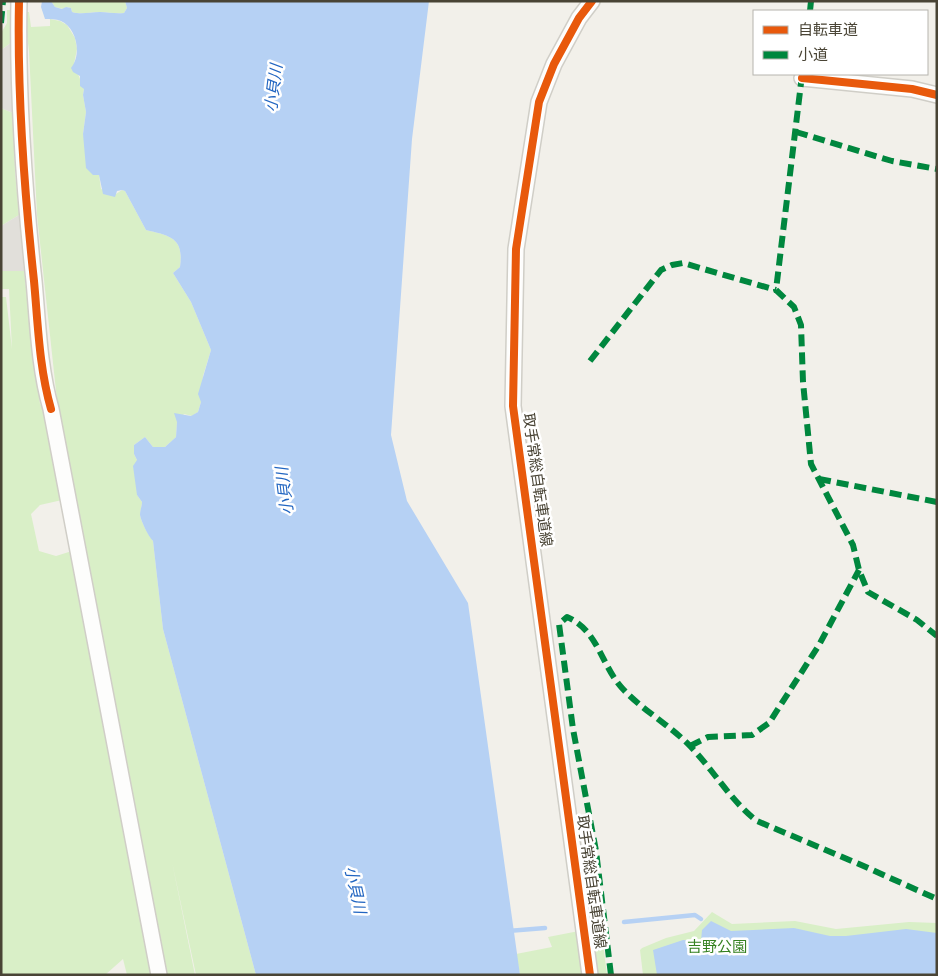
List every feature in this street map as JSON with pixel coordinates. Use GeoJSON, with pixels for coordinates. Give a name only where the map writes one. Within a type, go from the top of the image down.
{"type":"FeatureCollection","features":[{"type":"Feature","properties":{"kind":"street"},"geometry":{"type":"LineString","coordinates":[[19,1],[19,79],[30,244],[44,383],[51,408],[159,975]]}},
{"type":"Feature","properties":{"kind":"street","name":"取手常総自転車道線"},"geometry":{"type":"LineString","coordinates":[[590,975],[513,406],[516,249],[539,102],[554,64],[579,18],[592,1]]}},
{"type":"Feature","properties":{"kind":"street"},"geometry":{"type":"LineString","coordinates":[[802,78],[912,89],[937,95]]}},
{"type":"Feature","properties":{"kind":"green space"},"geometry":{"type":"Polygon","coordinates":[[[51,1],[125,1],[127,8],[124,13],[79,13],[72,12],[71,8],[55,7],[51,1]]]}},
{"type":"Feature","properties":{"kind":"green space"},"geometry":{"type":"Polygon","coordinates":[[[7,10],[15,10],[15,40],[1,50],[1,33],[7,23],[7,10]]]}},
{"type":"Feature","properties":{"kind":"green space"},"geometry":{"type":"Polygon","coordinates":[[[24,12],[29,12],[31,27],[50,26],[50,19],[60,21],[67,25],[75,38],[77,49],[74,64],[84,89],[83,95],[86,112],[83,134],[99,175],[101,189],[116,194],[122,190],[125,191],[146,230],[169,237],[178,244],[181,257],[180,267],[173,273],[191,302],[211,350],[203,376],[201,402],[198,412],[192,416],[184,414],[177,422],[176,437],[165,447],[153,447],[145,437],[134,445],[134,454],[137,460],[137,495],[142,502],[140,517],[153,541],[163,629],[256,975],[196,975],[172,862],[195,975],[165,975],[57,400],[37,215],[29,51],[24,12]]]}},
{"type":"Feature","properties":{"kind":"green space"},"geometry":{"type":"Polygon","coordinates":[[[1,108],[13,113],[19,215],[1,226],[1,108]]]}},
{"type":"Feature","properties":{"kind":"green space"},"geometry":{"type":"Polygon","coordinates":[[[1,271],[24,271],[40,404],[47,412],[62,500],[40,505],[31,514],[39,551],[56,556],[72,551],[155,975],[127,975],[123,959],[105,975],[1,975],[1,297],[6,297],[12,349],[9,289],[1,289],[1,271]]]}},
{"type":"Feature","properties":{"kind":"green space","name":"吉野公園"},"geometry":{"type":"Polygon","coordinates":[[[712,912],[732,924],[795,921],[836,929],[909,922],[937,923],[937,975],[643,975],[640,950],[642,948],[666,938],[694,931],[712,912]]]}},
{"type":"Feature","properties":{"kind":"green space"},"geometry":{"type":"Polygon","coordinates":[[[600,919],[607,975],[596,975],[589,921],[600,919]]]}},
{"type":"Feature","properties":{"kind":"green space"},"geometry":{"type":"Polygon","coordinates":[[[579,931],[586,975],[520,975],[516,954],[552,947],[548,937],[579,931]]]}},
{"type":"Feature","properties":{"kind":"shaded area"},"geometry":{"type":"Polygon","coordinates":[[[15,40],[13,113],[1,108],[1,50],[15,40]]]}},
{"type":"Feature","properties":{"kind":"shaded area"},"geometry":{"type":"Polygon","coordinates":[[[19,215],[24,271],[1,271],[1,226],[19,215]]]}},
{"type":"Feature","properties":{"kind":"water","name":"小貝川"},"geometry":{"type":"Polygon","coordinates":[[[42,1],[51,1],[55,7],[62,9],[66,7],[71,8],[72,12],[76,13],[124,13],[127,8],[125,1],[429,1],[412,139],[391,435],[407,501],[468,603],[520,975],[256,975],[163,629],[153,541],[141,518],[142,502],[137,495],[133,466],[137,460],[134,454],[134,445],[145,437],[153,447],[165,447],[176,437],[177,422],[174,413],[191,416],[198,412],[201,402],[198,394],[211,350],[191,302],[173,273],[180,267],[181,257],[178,244],[169,237],[146,230],[125,191],[117,191],[115,197],[103,194],[99,175],[93,175],[86,168],[83,134],[86,112],[83,95],[84,89],[80,86],[80,76],[73,72],[71,68],[76,56],[76,42],[71,29],[66,24],[59,20],[45,19],[41,7],[42,1]]]}},
{"type":"Feature","properties":{"kind":"water","name":"吉野公園"},"geometry":{"type":"Polygon","coordinates":[[[711,921],[731,931],[794,928],[830,936],[906,929],[937,933],[937,975],[657,975],[653,950],[683,940],[701,941],[702,930],[711,921]]]}},
{"type":"Feature","properties":{"kind":"waterway"},"geometry":{"type":"LineString","coordinates":[[624,922],[695,915],[701,919]]}},
{"type":"Feature","properties":{"kind":"waterway"},"geometry":{"type":"LineString","coordinates":[[507,931],[545,928]]}},
{"type":"Feature","properties":{"kind":"marked path"},"geometry":{"type":"LineString","coordinates":[[1,23],[3,1]]}},
{"type":"Feature","properties":{"kind":"marked path"},"geometry":{"type":"LineString","coordinates":[[810,10],[811,1]]}},
{"type":"Feature","properties":{"kind":"marked path"},"geometry":{"type":"LineString","coordinates":[[802,75],[776,290],[794,307],[801,325],[803,382],[811,464],[853,545],[859,570],[868,592],[917,620],[937,636]]}},
{"type":"Feature","properties":{"kind":"marked path"},"geometry":{"type":"LineString","coordinates":[[796,132],[892,161],[937,169]]}},
{"type":"Feature","properties":{"kind":"marked path"},"geometry":{"type":"LineString","coordinates":[[590,361],[661,270],[672,265],[683,263],[776,290]]}},
{"type":"Feature","properties":{"kind":"marked path"},"geometry":{"type":"LineString","coordinates":[[819,479],[937,502]]}},
{"type":"Feature","properties":{"kind":"marked path"},"geometry":{"type":"LineString","coordinates":[[690,746],[708,737],[752,735],[769,723],[819,645],[859,570]]}},
{"type":"Feature","properties":{"kind":"marked path"},"geometry":{"type":"LineString","coordinates":[[611,975],[596,851],[573,729],[559,624],[567,617],[586,630],[622,688],[691,747],[739,804],[757,821],[937,899]]}},
{"type":"Feature","properties":{"kind":"cycle path"},"geometry":{"type":"LineString","coordinates":[[19,1],[19,71],[24,176],[40,345],[51,409]]}},
{"type":"Feature","properties":{"kind":"cycle path"},"geometry":{"type":"LineString","coordinates":[[590,975],[513,406],[516,249],[539,102],[554,64],[579,18],[592,1]]}},
{"type":"Feature","properties":{"kind":"cycle path"},"geometry":{"type":"LineString","coordinates":[[802,78],[912,89],[937,95]]}}]}
